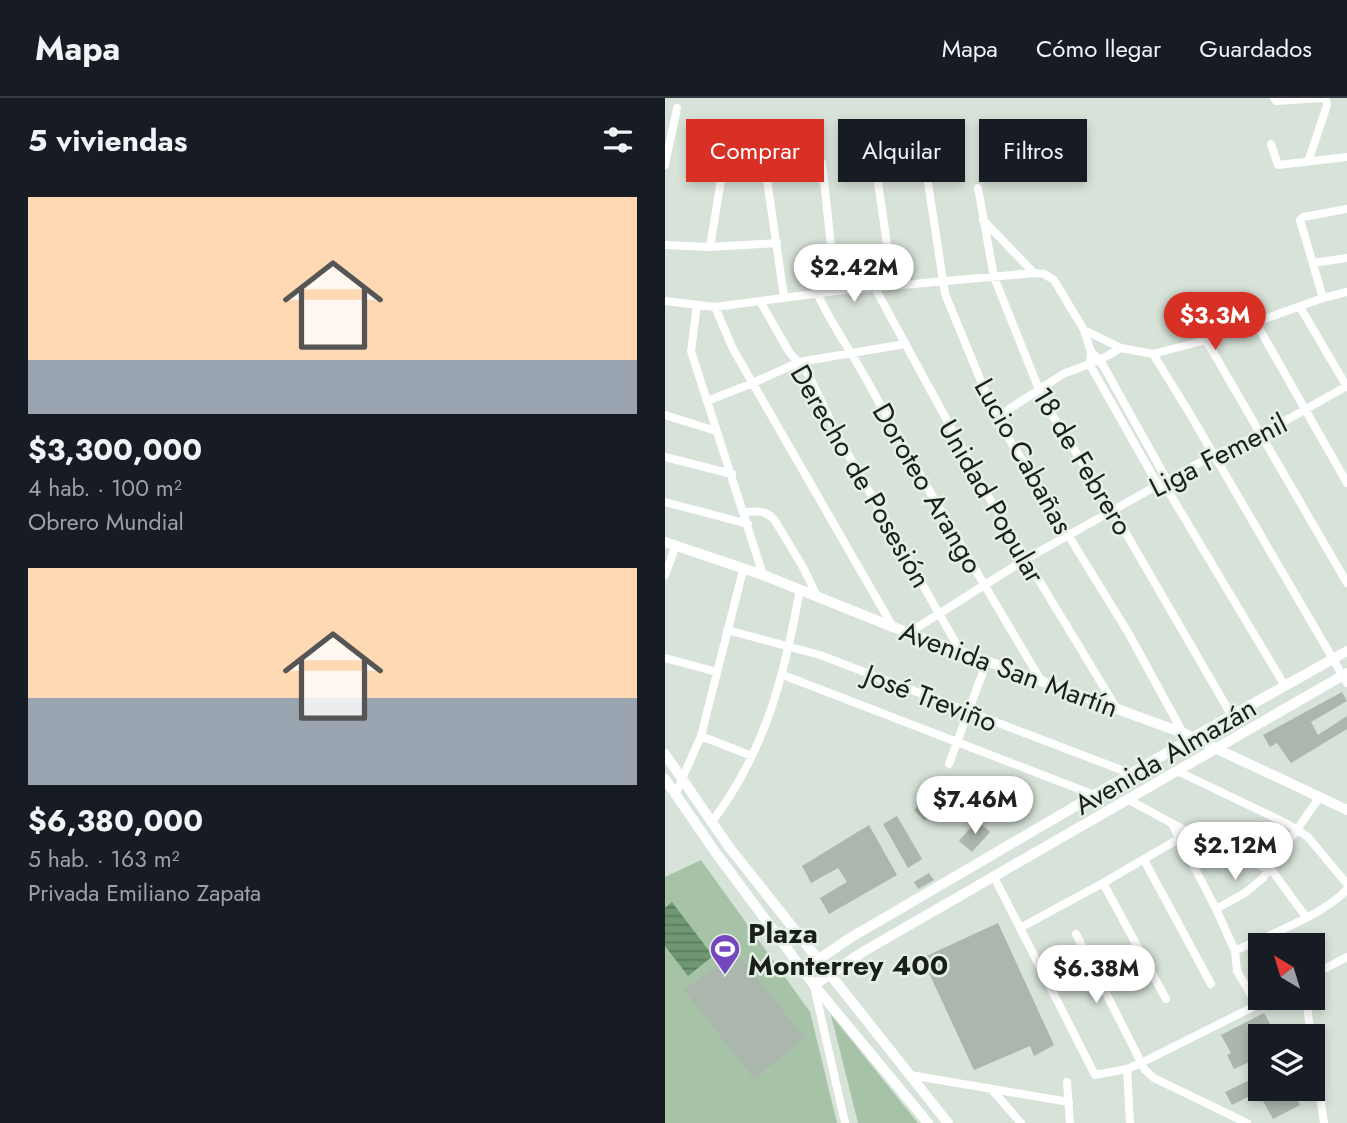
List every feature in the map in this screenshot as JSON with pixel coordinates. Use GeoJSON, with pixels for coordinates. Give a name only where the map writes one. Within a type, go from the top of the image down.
{"type":"FeatureCollection","features":[{"type":"Feature","properties":{"kind":"main road","name":"Avenida San Martín"},"geometry":{"type":"LineString","coordinates":[[671,544],[763,575],[1187,736],[1347,810]]}},
{"type":"Feature","properties":{"kind":"main road","name":"Avenida Almazán"},"geometry":{"type":"LineString","coordinates":[[803,970],[817,959],[1097,796],[1187,736],[1232,716],[1347,651]]}},
{"type":"Feature","properties":{"kind":"main road","name":"Avenida Almazán"},"geometry":{"type":"LineString","coordinates":[[814,985],[861,953],[1215,749],[1346,677]]}},
{"type":"Feature","properties":{"kind":"main road"},"geometry":{"type":"LineString","coordinates":[[665,754],[711,823],[948,1123]]}},
{"type":"Feature","properties":{"kind":"main road"},"geometry":{"type":"LineString","coordinates":[[665,779],[814,985],[928,1123]]}},
{"type":"Feature","properties":{"kind":"street"},"geometry":{"type":"LineString","coordinates":[[1274,98],[1326,100],[1327,105],[1308,162]]}},
{"type":"Feature","properties":{"kind":"street"},"geometry":{"type":"LineString","coordinates":[[665,165],[669,126],[677,108]]}},
{"type":"Feature","properties":{"kind":"street"},"geometry":{"type":"LineString","coordinates":[[1271,144],[1277,164],[1347,157]]}},
{"type":"Feature","properties":{"kind":"street"},"geometry":{"type":"LineString","coordinates":[[824,180],[837,291]]}},
{"type":"Feature","properties":{"kind":"street"},"geometry":{"type":"LineString","coordinates":[[710,247],[721,182]]}},
{"type":"Feature","properties":{"kind":"street"},"geometry":{"type":"LineString","coordinates":[[767,182],[783,297]]}},
{"type":"Feature","properties":{"kind":"street"},"geometry":{"type":"LineString","coordinates":[[878,182],[894,286]]}},
{"type":"Feature","properties":{"kind":"street","name":"Lucio Cabañas"},"geometry":{"type":"LineString","coordinates":[[928,182],[948,304],[997,417],[1129,634],[1187,736]]}},
{"type":"Feature","properties":{"kind":"street","name":"18 de Febrero"},"geometry":{"type":"LineString","coordinates":[[978,188],[994,277],[1039,390],[1232,716]]}},
{"type":"Feature","properties":{"kind":"street"},"geometry":{"type":"LineString","coordinates":[[1324,299],[1301,218],[1347,209]]}},
{"type":"Feature","properties":{"kind":"street"},"geometry":{"type":"LineString","coordinates":[[983,220],[1034,273]]}},
{"type":"Feature","properties":{"kind":"street"},"geometry":{"type":"LineString","coordinates":[[665,245],[710,247],[777,243]]}},
{"type":"Feature","properties":{"kind":"street"},"geometry":{"type":"LineString","coordinates":[[1313,264],[1347,258]]}},
{"type":"Feature","properties":{"kind":"street"},"geometry":{"type":"LineString","coordinates":[[665,300],[715,307],[817,293],[1044,274],[1054,279],[1084,330],[1091,352],[1090,365],[1158,485],[1170,494]]}},
{"type":"Feature","properties":{"kind":"street","name":"Unidad Popular"},"geometry":{"type":"LineString","coordinates":[[875,288],[954,436],[1117,709]]}},
{"type":"Feature","properties":{"kind":"street"},"geometry":{"type":"LineString","coordinates":[[1084,330],[1121,348],[1153,354],[1206,340],[1347,292]]}},
{"type":"Feature","properties":{"kind":"street","name":"Doroteo Arango"},"geometry":{"type":"LineString","coordinates":[[817,293],[829,320],[851,353],[1041,682]]}},
{"type":"Feature","properties":{"kind":"street","name":"Derecho de Posesión"},"geometry":{"type":"LineString","coordinates":[[760,301],[789,352],[807,372],[841,442],[961,652]]}},
{"type":"Feature","properties":{"kind":"street"},"geometry":{"type":"LineString","coordinates":[[697,305],[691,351],[763,575]]}},
{"type":"Feature","properties":{"kind":"street"},"geometry":{"type":"LineString","coordinates":[[715,307],[733,349],[893,626]]}},
{"type":"Feature","properties":{"kind":"street"},"geometry":{"type":"LineString","coordinates":[[1300,307],[1347,386]]}},
{"type":"Feature","properties":{"kind":"street"},"geometry":{"type":"LineString","coordinates":[[1256,323],[1347,483]]}},
{"type":"Feature","properties":{"kind":"street"},"geometry":{"type":"LineString","coordinates":[[1206,340],[1347,583]]}},
{"type":"Feature","properties":{"kind":"street"},"geometry":{"type":"LineString","coordinates":[[707,401],[799,362],[905,344]]}},
{"type":"Feature","properties":{"kind":"street"},"geometry":{"type":"LineString","coordinates":[[997,417],[1063,374],[1090,365],[1121,348]]}},
{"type":"Feature","properties":{"kind":"street"},"geometry":{"type":"LineString","coordinates":[[1091,352],[1100,360],[1167,480],[1170,494],[1285,686]]}},
{"type":"Feature","properties":{"kind":"street"},"geometry":{"type":"LineString","coordinates":[[1153,354],[1346,677]]}},
{"type":"Feature","properties":{"kind":"street","name":"Liga Femenil"},"geometry":{"type":"LineString","coordinates":[[910,632],[1026,559],[1167,480],[1260,435],[1347,386]]}},
{"type":"Feature","properties":{"kind":"street"},"geometry":{"type":"LineString","coordinates":[[665,415],[716,430]]}},
{"type":"Feature","properties":{"kind":"street"},"geometry":{"type":"LineString","coordinates":[[665,457],[732,474]]}},
{"type":"Feature","properties":{"kind":"street"},"geometry":{"type":"LineString","coordinates":[[665,502],[748,524]]}},
{"type":"Feature","properties":{"kind":"street"},"geometry":{"type":"LineString","coordinates":[[744,512],[761,511],[774,519],[817,596]]}},
{"type":"Feature","properties":{"kind":"street"},"geometry":{"type":"LineString","coordinates":[[665,575],[671,544]]}},
{"type":"Feature","properties":{"kind":"street"},"geometry":{"type":"LineString","coordinates":[[675,795],[701,736],[743,569]]}},
{"type":"Feature","properties":{"kind":"street"},"geometry":{"type":"LineString","coordinates":[[711,823],[736,790],[783,675],[800,589]]}},
{"type":"Feature","properties":{"kind":"street","name":"José Treviño"},"geometry":{"type":"LineString","coordinates":[[727,631],[820,655],[1132,774]]}},
{"type":"Feature","properties":{"kind":"street"},"geometry":{"type":"LineString","coordinates":[[665,658],[717,672]]}},
{"type":"Feature","properties":{"kind":"street"},"geometry":{"type":"LineString","coordinates":[[949,764],[987,661]]}},
{"type":"Feature","properties":{"kind":"street"},"geometry":{"type":"LineString","coordinates":[[783,675],[1097,796]]}},
{"type":"Feature","properties":{"kind":"street"},"geometry":{"type":"LineString","coordinates":[[701,736],[752,756]]}},
{"type":"Feature","properties":{"kind":"street"},"geometry":{"type":"LineString","coordinates":[[1177,771],[1308,837],[1347,886],[1331,902],[1306,917],[1235,951]]}},
{"type":"Feature","properties":{"kind":"street"},"geometry":{"type":"LineString","coordinates":[[1216,909],[1245,893],[1263,878],[1319,798]]}},
{"type":"Feature","properties":{"kind":"street"},"geometry":{"type":"LineString","coordinates":[[1129,800],[1188,832],[1268,869],[1281,880],[1306,917]]}},
{"type":"Feature","properties":{"kind":"street"},"geometry":{"type":"LineString","coordinates":[[1172,824],[1216,909],[1235,951],[1237,971],[1248,990]]}},
{"type":"Feature","properties":{"kind":"street"},"geometry":{"type":"LineString","coordinates":[[1020,928],[1104,883],[1188,832]]}},
{"type":"Feature","properties":{"kind":"street"},"geometry":{"type":"LineString","coordinates":[[1144,860],[1211,984]]}},
{"type":"Feature","properties":{"kind":"street"},"geometry":{"type":"LineString","coordinates":[[994,877],[1089,1065],[1097,1075],[1127,1069],[1141,1063],[1248,1010]]}},
{"type":"Feature","properties":{"kind":"street"},"geometry":{"type":"LineString","coordinates":[[1104,883],[1166,999]]}},
{"type":"Feature","properties":{"kind":"street"},"geometry":{"type":"LineString","coordinates":[[1076,934],[1145,1070],[1242,1122]]}},
{"type":"Feature","properties":{"kind":"street"},"geometry":{"type":"LineString","coordinates":[[1325,969],[1347,957]]}},
{"type":"Feature","properties":{"kind":"street"},"geometry":{"type":"LineString","coordinates":[[814,985],[845,1123]]}},
{"type":"Feature","properties":{"kind":"street"},"geometry":{"type":"LineString","coordinates":[[1127,1069],[1131,1123]]}},
{"type":"Feature","properties":{"kind":"street"},"geometry":{"type":"LineString","coordinates":[[909,1075],[1069,1102]]}},
{"type":"Feature","properties":{"kind":"street"},"geometry":{"type":"LineString","coordinates":[[1067,1082],[1070,1123]]}},
{"type":"Feature","properties":{"kind":"street"},"geometry":{"type":"LineString","coordinates":[[993,1091],[1021,1123]]}},
{"type":"Feature","properties":{"kind":"street"},"geometry":{"type":"LineString","coordinates":[[1321,1101],[1324,1123]]}},
{"type":"Feature","properties":{"kind":"shaded area","name":"Plaza Monterrey 400"},"geometry":{"type":"Polygon","coordinates":[[[701,860],[810,1012],[837,1123],[665,1123],[665,877],[701,860]]]}},
{"type":"Feature","properties":{"kind":"shaded area"},"geometry":{"type":"Polygon","coordinates":[[[672,902],[713,956],[688,976],[665,946],[665,908],[672,902]]]}},
{"type":"Feature","properties":{"kind":"shaded area"},"geometry":{"type":"Polygon","coordinates":[[[831,1015],[918,1123],[858,1123],[831,1015]]]}},
{"type":"Feature","properties":{"kind":"building"},"geometry":{"type":"Polygon","coordinates":[[[1342,692],[1347,701],[1311,722],[1318,735],[1347,716],[1347,729],[1291,763],[1277,743],[1270,747],[1263,735],[1342,692]]]}},
{"type":"Feature","properties":{"kind":"building"},"geometry":{"type":"Polygon","coordinates":[[[941,780],[952,791],[925,821],[914,810],[941,780]]]}},
{"type":"Feature","properties":{"kind":"building"},"geometry":{"type":"Polygon","coordinates":[[[897,816],[922,859],[908,868],[883,824],[897,816]]]}},
{"type":"Feature","properties":{"kind":"building"},"geometry":{"type":"Polygon","coordinates":[[[977,820],[990,832],[972,852],[959,841],[977,820]]]}},
{"type":"Feature","properties":{"kind":"building"},"geometry":{"type":"Polygon","coordinates":[[[869,825],[897,875],[829,914],[820,898],[847,882],[838,868],[811,883],[802,866],[869,825]]]}},
{"type":"Feature","properties":{"kind":"building"},"geometry":{"type":"Polygon","coordinates":[[[929,873],[934,880],[918,889],[914,882],[929,873]]]}},
{"type":"Feature","properties":{"kind":"building"},"geometry":{"type":"Polygon","coordinates":[[[998,923],[1054,1045],[1034,1056],[1030,1046],[974,1070],[922,958],[998,923]]]}},
{"type":"Feature","properties":{"kind":"building"},"geometry":{"type":"Polygon","coordinates":[[[735,951],[805,1038],[754,1079],[684,990],[735,951]]]}},
{"type":"Feature","properties":{"kind":"building"},"geometry":{"type":"Polygon","coordinates":[[[1264,1013],[1270,1024],[1248,1024],[1248,1063],[1234,1069],[1227,1055],[1231,1053],[1221,1035],[1264,1013]]]}},
{"type":"Feature","properties":{"kind":"building"},"geometry":{"type":"Polygon","coordinates":[[[1248,1081],[1248,1097],[1232,1105],[1225,1092],[1248,1081]]]}},
{"type":"Feature","properties":{"kind":"building"},"geometry":{"type":"Polygon","coordinates":[[[1263,1101],[1298,1101],[1300,1105],[1273,1119],[1263,1101]]]}},
{"type":"Feature","properties":{"kind":"place","name":"Plaza Monterrey 400"},"geometry":{"type":"Point","coordinates":[725,976]}}]}
